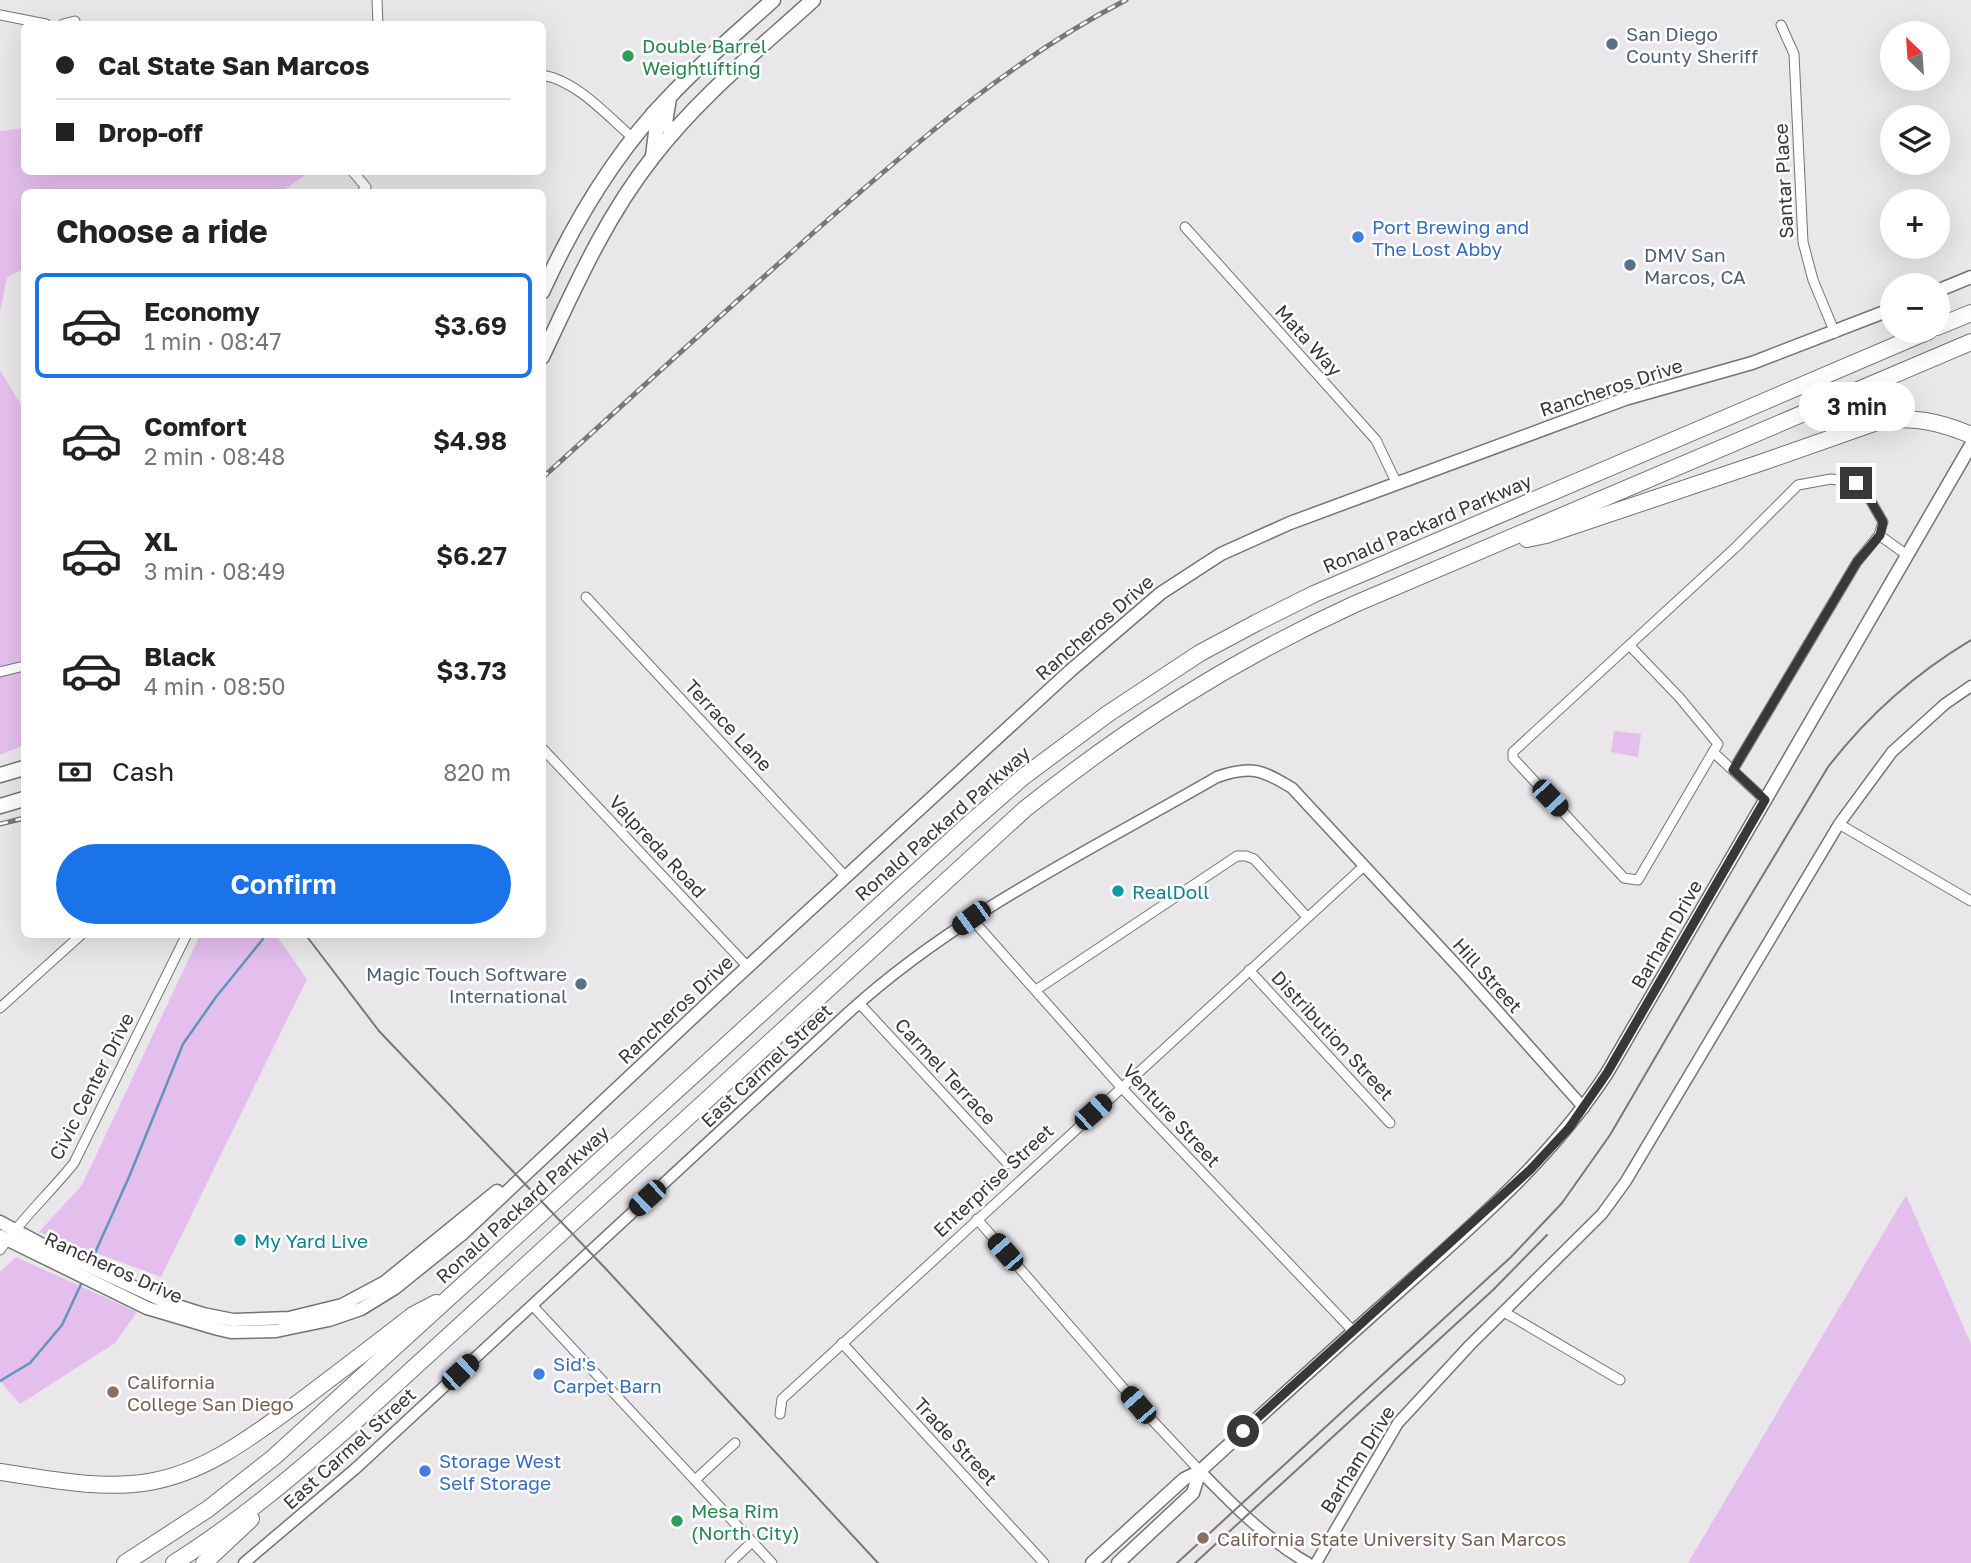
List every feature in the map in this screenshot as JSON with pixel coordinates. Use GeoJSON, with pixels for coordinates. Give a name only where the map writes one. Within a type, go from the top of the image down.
{"type":"FeatureCollection","features":[{"type":"Feature","properties":{"kind":"highway"},"geometry":{"type":"LineString","coordinates":[[1950,322],[1971,313]]}},
{"type":"Feature","properties":{"kind":"highway"},"geometry":{"type":"LineString","coordinates":[[204,1563],[298,1472],[979,850],[1074,770],[1166,705],[1257,652],[1355,604],[1971,341]]}},
{"type":"Feature","properties":{"kind":"highway","name":"Ronald Packard Parkway"},"geometry":{"type":"LineString","coordinates":[[125,1563],[208,1509],[274,1457],[968,825],[1073,738],[1145,688],[1233,635],[1314,594],[1900,343]]}},
{"type":"Feature","properties":{"kind":"highway"},"geometry":{"type":"LineString","coordinates":[[1490,547],[1546,535],[1877,422],[1893,419],[1931,421],[1971,435]]}},
{"type":"Feature","properties":{"kind":"highway"},"geometry":{"type":"LineString","coordinates":[[0,1472],[59,1481],[116,1485],[149,1482],[180,1474],[213,1461],[245,1441],[413,1315],[456,1293]]}},
{"type":"Feature","properties":{"kind":"highway"},"geometry":{"type":"LineString","coordinates":[[174,1563],[220,1532],[298,1472]]}},
{"type":"Feature","properties":{"kind":"main road"},"geometry":{"type":"LineString","coordinates":[[546,284],[581,214],[653,114],[773,0]]}},
{"type":"Feature","properties":{"kind":"main road"},"geometry":{"type":"LineString","coordinates":[[546,349],[600,235],[653,156],[732,73],[813,0]]}},
{"type":"Feature","properties":{"kind":"main road"},"geometry":{"type":"LineString","coordinates":[[669,97],[665,123],[673,133]]}},
{"type":"Feature","properties":{"kind":"main road"},"geometry":{"type":"LineString","coordinates":[[653,114],[656,132],[653,156]]}},
{"type":"Feature","properties":{"kind":"main road"},"geometry":{"type":"LineString","coordinates":[[1950,286],[1971,277]]}},
{"type":"Feature","properties":{"kind":"main road","name":"Rancheros Drive"},"geometry":{"type":"LineString","coordinates":[[0,1222],[5,1239],[38,1248],[177,1318],[231,1332],[299,1328],[361,1309],[395,1288],[462,1234],[1070,671],[1161,593],[1221,554],[1290,523],[1625,399],[1752,363],[1880,314]]}},
{"type":"Feature","properties":{"kind":"main road","name":"Barham Drive"},"geometry":{"type":"LineString","coordinates":[[1200,1471],[1530,1170],[1584,1108],[1688,936],[1971,445]]}},
{"type":"Feature","properties":{"kind":"main road"},"geometry":{"type":"LineString","coordinates":[[0,775],[21,769]]}},
{"type":"Feature","properties":{"kind":"main road"},"geometry":{"type":"LineString","coordinates":[[0,797],[21,792]]}},
{"type":"Feature","properties":{"kind":"main road"},"geometry":{"type":"LineString","coordinates":[[0,806],[21,800]]}},
{"type":"Feature","properties":{"kind":"main road"},"geometry":{"type":"LineString","coordinates":[[1092,1563],[1184,1479],[1200,1471]]}},
{"type":"Feature","properties":{"kind":"main road"},"geometry":{"type":"LineString","coordinates":[[1118,1563],[1193,1493],[1200,1471]]}},
{"type":"Feature","properties":{"kind":"street"},"geometry":{"type":"LineString","coordinates":[[377,0],[378,21]]}},
{"type":"Feature","properties":{"kind":"street"},"geometry":{"type":"LineString","coordinates":[[0,15],[31,21]]}},
{"type":"Feature","properties":{"kind":"street","name":"Santar Place"},"geometry":{"type":"LineString","coordinates":[[1781,25],[1794,54],[1803,242],[1813,280],[1835,333]]}},
{"type":"Feature","properties":{"kind":"street"},"geometry":{"type":"LineString","coordinates":[[546,76],[556,77],[579,92],[634,138]]}},
{"type":"Feature","properties":{"kind":"street"},"geometry":{"type":"LineString","coordinates":[[356,175],[366,187],[364,189]]}},
{"type":"Feature","properties":{"kind":"street","name":"Mata Way"},"geometry":{"type":"LineString","coordinates":[[1185,227],[1376,440],[1397,484]]}},
{"type":"Feature","properties":{"kind":"street"},"geometry":{"type":"LineString","coordinates":[[1630,646],[1679,697],[1718,744],[1638,880],[1624,878],[1513,758],[1513,752],[1736,547],[1798,485],[1831,479],[1856,483],[1865,491],[1883,522],[1880,535],[1857,562],[1733,770]]}},
{"type":"Feature","properties":{"kind":"street"},"geometry":{"type":"LineString","coordinates":[[1880,535],[1907,555]]}},
{"type":"Feature","properties":{"kind":"street","name":"Terrace Lane"},"geometry":{"type":"LineString","coordinates":[[586,597],[846,877]]}},
{"type":"Feature","properties":{"kind":"street"},"geometry":{"type":"LineString","coordinates":[[0,671],[21,667]]}},
{"type":"Feature","properties":{"kind":"street","name":"Barham Drive"},"geometry":{"type":"LineString","coordinates":[[1316,1563],[1398,1423],[1470,1345],[1602,1214],[1626,1181],[1839,824],[1892,752],[1945,704],[1971,686]]}},
{"type":"Feature","properties":{"kind":"street","name":"Valpreda Road"},"geometry":{"type":"LineString","coordinates":[[546,752],[748,967]]}},
{"type":"Feature","properties":{"kind":"street"},"geometry":{"type":"LineString","coordinates":[[1713,752],[1765,800]]}},
{"type":"Feature","properties":{"kind":"street","name":"East Carmel Street"},"geometry":{"type":"LineString","coordinates":[[244,1563],[355,1469],[859,1003],[971,918],[1217,777],[1235,771],[1251,769],[1268,773],[1292,788],[1364,866]]}},
{"type":"Feature","properties":{"kind":"street"},"geometry":{"type":"LineString","coordinates":[[1839,824],[1971,901]]}},
{"type":"Feature","properties":{"kind":"street"},"geometry":{"type":"LineString","coordinates":[[1035,990],[1237,856],[1254,859],[1307,917]]}},
{"type":"Feature","properties":{"kind":"street","name":"Hill Street"},"geometry":{"type":"LineString","coordinates":[[1364,866],[1584,1108]]}},
{"type":"Feature","properties":{"kind":"street","name":"Enterprise Street"},"geometry":{"type":"LineString","coordinates":[[780,1414],[782,1399],[1364,866]]}},
{"type":"Feature","properties":{"kind":"street","name":"Venture Street"},"geometry":{"type":"LineString","coordinates":[[971,918],[1121,1087],[1353,1331]]}},
{"type":"Feature","properties":{"kind":"street"},"geometry":{"type":"LineString","coordinates":[[0,1008],[78,938]]}},
{"type":"Feature","properties":{"kind":"street","name":"Civic Center Drive"},"geometry":{"type":"LineString","coordinates":[[5,1239],[74,1163],[185,938]]}},
{"type":"Feature","properties":{"kind":"street","name":"Distribution Street"},"geometry":{"type":"LineString","coordinates":[[1250,970],[1390,1123]]}},
{"type":"Feature","properties":{"kind":"street","name":"Carmel Terrace"},"geometry":{"type":"LineString","coordinates":[[859,1003],[1007,1164]]}},
{"type":"Feature","properties":{"kind":"street"},"geometry":{"type":"LineString","coordinates":[[977,1219],[1138,1405],[1200,1471],[1228,1500],[1281,1545],[1308,1563]]}},
{"type":"Feature","properties":{"kind":"street"},"geometry":{"type":"LineString","coordinates":[[532,1305],[772,1563]]}},
{"type":"Feature","properties":{"kind":"street"},"geometry":{"type":"LineString","coordinates":[[1504,1312],[1620,1380]]}},
{"type":"Feature","properties":{"kind":"street","name":"Trade Street"},"geometry":{"type":"LineString","coordinates":[[842,1343],[1044,1563]]}},
{"type":"Feature","properties":{"kind":"street"},"geometry":{"type":"LineString","coordinates":[[695,1480],[735,1443]]}},
{"type":"Feature","properties":{"kind":"street"},"geometry":{"type":"LineString","coordinates":[[730,1563],[752,1542]]}},
{"type":"Feature","properties":{"kind":"shaded area"},"geometry":{"type":"Polygon","coordinates":[[[21,128],[21,175],[306,175],[285,189],[21,189],[21,270],[7,277],[0,312],[0,131],[21,128]]]}},
{"type":"Feature","properties":{"kind":"shaded area"},"geometry":{"type":"Polygon","coordinates":[[[0,370],[21,405],[21,746],[0,755],[0,370]]]}},
{"type":"Feature","properties":{"kind":"shaded area"},"geometry":{"type":"Polygon","coordinates":[[[1614,731],[1641,734],[1638,757],[1611,752],[1614,731]]]}},
{"type":"Feature","properties":{"kind":"shaded area"},"geometry":{"type":"Polygon","coordinates":[[[199,938],[278,938],[307,979],[161,1277],[39,1232],[82,1185],[199,938]]]}},
{"type":"Feature","properties":{"kind":"shaded area"},"geometry":{"type":"Polygon","coordinates":[[[1906,1195],[1971,1344],[1971,1563],[1688,1563],[1906,1195]]]}},
{"type":"Feature","properties":{"kind":"shaded area"},"geometry":{"type":"Polygon","coordinates":[[[16,1257],[137,1312],[115,1343],[20,1404],[0,1381],[0,1272],[16,1257]]]}},
{"type":"Feature","properties":{"kind":"waterway"},"geometry":{"type":"LineString","coordinates":[[90,1264],[183,1044],[216,997],[263,939]]}},
{"type":"Feature","properties":{"kind":"waterway"},"geometry":{"type":"LineString","coordinates":[[0,1381],[30,1363],[62,1325],[83,1280]]}},
{"type":"Feature","properties":{"kind":"tram line"},"geometry":{"type":"LineString","coordinates":[[1177,1563],[1511,1257],[1562,1203],[1610,1135],[1828,767],[1859,730],[1911,681],[1971,640]]}},
{"type":"Feature","properties":{"kind":"tram line"},"geometry":{"type":"LineString","coordinates":[[0,825],[21,821]]}},
{"type":"Feature","properties":{"kind":"tram line"},"geometry":{"type":"LineString","coordinates":[[308,938],[379,1031],[606,1269],[878,1563]]}},
{"type":"Feature","properties":{"kind":"tram line"},"geometry":{"type":"LineString","coordinates":[[1195,1563],[1493,1290],[1547,1235]]}},
{"type":"Feature","properties":{"kind":"railway"},"geometry":{"type":"LineString","coordinates":[[546,474],[786,257],[930,133],[1044,48],[1126,0]]}},
{"type":"Feature","properties":{"kind":"railway"},"geometry":{"type":"LineString","coordinates":[[0,824],[21,819]]}},
{"type":"Feature","properties":{"kind":"place","name":"San Diego County Sheriff"},"geometry":{"type":"Point","coordinates":[1612,44]}},
{"type":"Feature","properties":{"kind":"place","name":"Double Barrel Weightlifting"},"geometry":{"type":"Point","coordinates":[628,56]}},
{"type":"Feature","properties":{"kind":"place","name":"Port Brewing and The Lost Abby"},"geometry":{"type":"Point","coordinates":[1358,237]}},
{"type":"Feature","properties":{"kind":"place","name":"DMV San Marcos, CA"},"geometry":{"type":"Point","coordinates":[1630,265]}},
{"type":"Feature","properties":{"kind":"place","name":"RealDoll"},"geometry":{"type":"Point","coordinates":[1118,891]}},
{"type":"Feature","properties":{"kind":"place","name":"Magic Touch Software International"},"geometry":{"type":"Point","coordinates":[581,984]}},
{"type":"Feature","properties":{"kind":"place","name":"My Yard Live"},"geometry":{"type":"Point","coordinates":[240,1240]}},
{"type":"Feature","properties":{"kind":"place","name":"Sid's Carpet Barn"},"geometry":{"type":"Point","coordinates":[539,1374]}},
{"type":"Feature","properties":{"kind":"place","name":"California College San Diego"},"geometry":{"type":"Point","coordinates":[113,1392]}},
{"type":"Feature","properties":{"kind":"place","name":"Storage West Self Storage"},"geometry":{"type":"Point","coordinates":[425,1471]}},
{"type":"Feature","properties":{"kind":"place","name":"Mesa Rim (North City)"},"geometry":{"type":"Point","coordinates":[677,1521]}},
{"type":"Feature","properties":{"kind":"place","name":"California State University San Marcos"},"geometry":{"type":"Point","coordinates":[1203,1538]}},
{"type":"Feature","properties":{"kind":"route"},"geometry":{"type":"LineString","coordinates":[[1243,1431],[1530,1170],[1569,1128],[1607,1073],[1765,800],[1733,770],[1857,562],[1880,535],[1883,522],[1865,491],[1856,483]]}}]}
